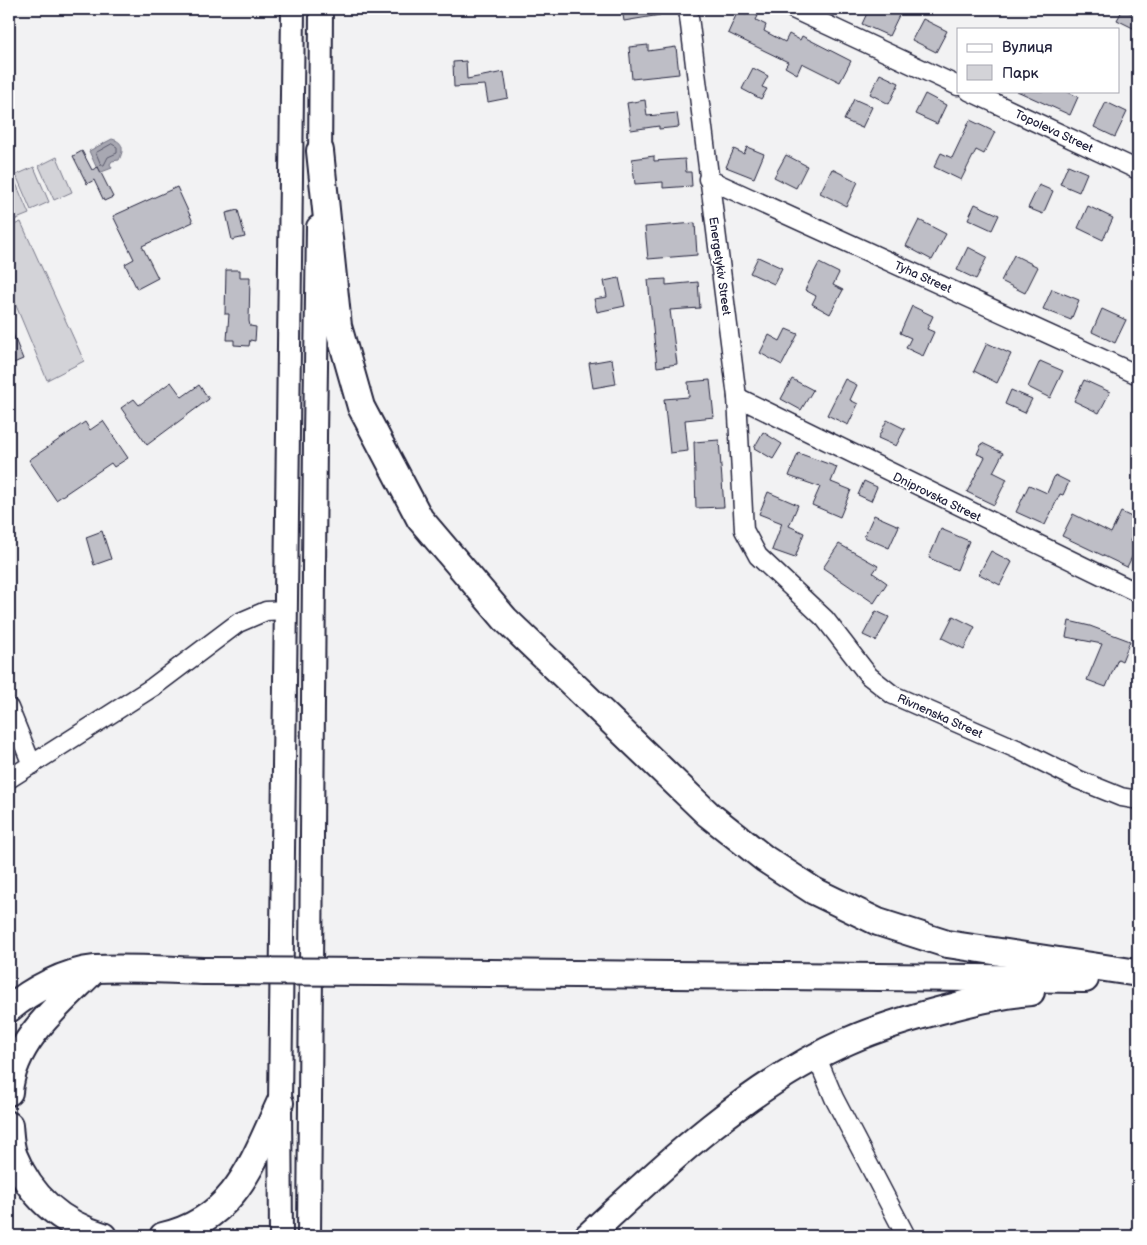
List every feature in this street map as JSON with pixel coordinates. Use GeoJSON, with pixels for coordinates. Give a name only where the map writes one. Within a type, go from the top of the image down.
{"type":"FeatureCollection","features":[{"type":"Feature","properties":{"kind":"highway"},"geometry":{"type":"LineString","coordinates":[[320,151],[338,326],[361,407],[420,519],[505,619],[708,814],[765,859],[814,891],[878,922],[947,944],[1138,973]]}},
{"type":"Feature","properties":{"kind":"highway"},"geometry":{"type":"LineString","coordinates":[[9,1092],[10,1080],[20,1052],[42,1022],[94,969]]}},
{"type":"Feature","properties":{"kind":"highway"},"geometry":{"type":"LineString","coordinates":[[9,1009],[20,1000],[67,976],[94,969],[1138,981]]}},
{"type":"Feature","properties":{"kind":"highway"},"geometry":{"type":"LineString","coordinates":[[588,1236],[645,1183],[710,1128],[757,1094],[846,1042],[907,1018],[1005,994],[1138,981]]}},
{"type":"Feature","properties":{"kind":"highway"},"geometry":{"type":"LineString","coordinates":[[163,1236],[184,1231],[217,1212],[248,1174],[280,1103]]}},
{"type":"Feature","properties":{"kind":"highway"},"geometry":{"type":"LineString","coordinates":[[9,1125],[13,1154],[28,1184],[59,1217],[85,1230],[103,1236]]}},
{"type":"Feature","properties":{"kind":"main road"},"geometry":{"type":"LineString","coordinates":[[281,1236],[280,1103],[293,9]]}},
{"type":"Feature","properties":{"kind":"main road"},"geometry":{"type":"LineString","coordinates":[[309,1236],[314,446],[321,9]]}},
{"type":"Feature","properties":{"kind":"street","name":"Energetykiv Street"},"geometry":{"type":"LineString","coordinates":[[688,9],[708,180],[737,397],[744,527]]}},
{"type":"Feature","properties":{"kind":"street"},"geometry":{"type":"LineString","coordinates":[[793,9],[957,86]]}},
{"type":"Feature","properties":{"kind":"street","name":"Topoleva Street"},"geometry":{"type":"LineString","coordinates":[[971,92],[1138,170]]}},
{"type":"Feature","properties":{"kind":"street","name":"Tyha Street"},"geometry":{"type":"LineString","coordinates":[[708,180],[1138,375]]}},
{"type":"Feature","properties":{"kind":"street","name":"Dniprovska Street"},"geometry":{"type":"LineString","coordinates":[[737,397],[1138,594]]}},
{"type":"Feature","properties":{"kind":"street","name":"Rivnenska Street"},"geometry":{"type":"LineString","coordinates":[[744,527],[758,556],[825,619],[869,676],[894,695],[1019,750],[1079,780],[1121,797],[1138,800]]}},
{"type":"Feature","properties":{"kind":"street"},"geometry":{"type":"LineString","coordinates":[[9,779],[153,687],[238,623],[266,611],[285,610]]}},
{"type":"Feature","properties":{"kind":"street"},"geometry":{"type":"LineString","coordinates":[[9,708],[32,764]]}},
{"type":"Feature","properties":{"kind":"street"},"geometry":{"type":"LineString","coordinates":[[817,1058],[834,1098],[906,1236]]}},
{"type":"Feature","properties":{"kind":"green space"},"geometry":{"type":"Polygon","coordinates":[[[57,157],[72,192],[54,200],[39,166],[57,157]]]}},
{"type":"Feature","properties":{"kind":"green space"},"geometry":{"type":"Polygon","coordinates":[[[9,167],[29,214],[9,222],[9,167]]]}},
{"type":"Feature","properties":{"kind":"green space"},"geometry":{"type":"Polygon","coordinates":[[[34,167],[49,202],[31,210],[16,175],[34,167]]]}},
{"type":"Feature","properties":{"kind":"green space"},"geometry":{"type":"Polygon","coordinates":[[[21,222],[84,361],[47,380],[9,289],[9,227],[21,222]]]}},
{"type":"Feature","properties":{"kind":"water"},"geometry":{"type":"Polygon","coordinates":[[[112,139],[121,144],[121,156],[119,160],[112,161],[110,164],[112,168],[99,173],[89,151],[112,139]]]}},
{"type":"Feature","properties":{"kind":"building"},"geometry":{"type":"Polygon","coordinates":[[[622,9],[659,9],[660,15],[624,21],[622,9]]]}},
{"type":"Feature","properties":{"kind":"building"},"geometry":{"type":"Polygon","coordinates":[[[869,9],[902,9],[889,36],[862,24],[869,9]]]}},
{"type":"Feature","properties":{"kind":"building"},"geometry":{"type":"Polygon","coordinates":[[[1123,9],[1138,16],[1135,29],[1117,20],[1123,9]]]}},
{"type":"Feature","properties":{"kind":"building"},"geometry":{"type":"Polygon","coordinates":[[[738,11],[746,15],[748,11],[758,16],[756,20],[766,25],[764,31],[785,42],[789,34],[800,40],[802,36],[851,61],[840,82],[802,63],[797,74],[785,67],[788,62],[728,33],[738,11]]]}},
{"type":"Feature","properties":{"kind":"building"},"geometry":{"type":"Polygon","coordinates":[[[923,19],[947,31],[936,52],[912,40],[923,19]]]}},
{"type":"Feature","properties":{"kind":"building"},"geometry":{"type":"Polygon","coordinates":[[[648,45],[648,51],[676,47],[679,74],[632,79],[629,47],[648,45]]]}},
{"type":"Feature","properties":{"kind":"building"},"geometry":{"type":"Polygon","coordinates":[[[466,61],[467,79],[504,72],[508,98],[488,102],[485,85],[454,87],[453,62],[466,61]]]}},
{"type":"Feature","properties":{"kind":"building"},"geometry":{"type":"Polygon","coordinates":[[[753,68],[768,76],[762,87],[767,89],[761,99],[742,89],[753,68]]]}},
{"type":"Feature","properties":{"kind":"building"},"geometry":{"type":"Polygon","coordinates":[[[880,74],[899,83],[889,104],[870,94],[880,74]]]}},
{"type":"Feature","properties":{"kind":"building"},"geometry":{"type":"Polygon","coordinates":[[[1019,92],[1068,92],[1078,97],[1070,115],[1019,92]]]}},
{"type":"Feature","properties":{"kind":"building"},"geometry":{"type":"Polygon","coordinates":[[[925,94],[946,105],[937,124],[915,114],[925,94]]]}},
{"type":"Feature","properties":{"kind":"building"},"geometry":{"type":"Polygon","coordinates":[[[854,99],[872,107],[862,128],[844,120],[854,99]]]}},
{"type":"Feature","properties":{"kind":"building"},"geometry":{"type":"Polygon","coordinates":[[[645,100],[647,116],[677,113],[679,127],[659,129],[659,126],[631,130],[627,103],[645,100]]]}},
{"type":"Feature","properties":{"kind":"building"},"geometry":{"type":"Polygon","coordinates":[[[1106,102],[1127,112],[1115,137],[1094,127],[1106,102]]]}},
{"type":"Feature","properties":{"kind":"building"},"geometry":{"type":"Polygon","coordinates":[[[970,120],[995,132],[984,154],[976,150],[961,180],[934,167],[941,153],[952,158],[970,120]]]}},
{"type":"Feature","properties":{"kind":"building"},"geometry":{"type":"Polygon","coordinates":[[[747,147],[764,154],[754,178],[726,167],[734,149],[744,154],[747,147]]]}},
{"type":"Feature","properties":{"kind":"building"},"geometry":{"type":"Polygon","coordinates":[[[82,151],[92,170],[98,167],[113,197],[104,201],[94,180],[87,184],[73,156],[82,151]]]}},
{"type":"Feature","properties":{"kind":"building"},"geometry":{"type":"Polygon","coordinates":[[[786,155],[807,166],[796,188],[774,177],[786,155]]]}},
{"type":"Feature","properties":{"kind":"building"},"geometry":{"type":"Polygon","coordinates":[[[654,156],[654,161],[685,159],[686,172],[691,172],[692,186],[663,188],[663,182],[635,184],[632,159],[654,156]]]}},
{"type":"Feature","properties":{"kind":"building"},"geometry":{"type":"Polygon","coordinates":[[[1068,165],[1087,173],[1079,192],[1060,184],[1068,165]]]}},
{"type":"Feature","properties":{"kind":"building"},"geometry":{"type":"Polygon","coordinates":[[[832,169],[858,182],[846,206],[820,193],[832,169]]]}},
{"type":"Feature","properties":{"kind":"building"},"geometry":{"type":"Polygon","coordinates":[[[1039,185],[1053,191],[1043,214],[1028,208],[1039,185]]]}},
{"type":"Feature","properties":{"kind":"building"},"geometry":{"type":"Polygon","coordinates":[[[177,187],[193,222],[142,246],[158,278],[137,289],[125,264],[134,259],[113,216],[177,187]]]}},
{"type":"Feature","properties":{"kind":"building"},"geometry":{"type":"Polygon","coordinates":[[[975,204],[999,215],[992,230],[968,219],[975,204]]]}},
{"type":"Feature","properties":{"kind":"building"},"geometry":{"type":"Polygon","coordinates":[[[1088,206],[1113,218],[1103,240],[1078,228],[1088,206]]]}},
{"type":"Feature","properties":{"kind":"building"},"geometry":{"type":"Polygon","coordinates":[[[238,210],[245,237],[232,240],[226,213],[238,210]]]}},
{"type":"Feature","properties":{"kind":"building"},"geometry":{"type":"Polygon","coordinates":[[[919,220],[946,234],[932,260],[906,246],[919,220]]]}},
{"type":"Feature","properties":{"kind":"building"},"geometry":{"type":"Polygon","coordinates":[[[695,223],[697,255],[648,259],[645,227],[695,223]]]}},
{"type":"Feature","properties":{"kind":"building"},"geometry":{"type":"Polygon","coordinates":[[[968,247],[987,257],[976,279],[957,270],[968,247]]]}},
{"type":"Feature","properties":{"kind":"building"},"geometry":{"type":"Polygon","coordinates":[[[1014,255],[1038,267],[1025,293],[1001,281],[1014,255]]]}},
{"type":"Feature","properties":{"kind":"building"},"geometry":{"type":"Polygon","coordinates":[[[758,257],[782,268],[774,284],[750,273],[758,257]]]}},
{"type":"Feature","properties":{"kind":"building"},"geometry":{"type":"Polygon","coordinates":[[[819,263],[839,273],[833,285],[843,290],[830,314],[812,304],[816,296],[805,290],[819,263]]]}},
{"type":"Feature","properties":{"kind":"building"},"geometry":{"type":"Polygon","coordinates":[[[226,270],[240,270],[240,277],[250,277],[249,321],[250,326],[256,327],[255,341],[250,340],[249,346],[234,345],[234,340],[227,340],[229,314],[225,314],[226,270]]]}},
{"type":"Feature","properties":{"kind":"building"},"geometry":{"type":"Polygon","coordinates":[[[619,278],[625,306],[597,312],[594,299],[607,297],[604,281],[619,278]]]}},
{"type":"Feature","properties":{"kind":"building"},"geometry":{"type":"Polygon","coordinates":[[[666,279],[666,285],[698,282],[700,308],[670,310],[677,364],[657,367],[648,280],[666,279]]]}},
{"type":"Feature","properties":{"kind":"building"},"geometry":{"type":"Polygon","coordinates":[[[1052,289],[1079,300],[1071,320],[1043,309],[1052,289]]]}},
{"type":"Feature","properties":{"kind":"building"},"geometry":{"type":"Polygon","coordinates":[[[912,306],[933,316],[927,329],[934,332],[923,356],[906,348],[911,338],[900,333],[912,306]]]}},
{"type":"Feature","properties":{"kind":"building"},"geometry":{"type":"Polygon","coordinates":[[[1102,309],[1126,320],[1115,343],[1092,332],[1102,309]]]}},
{"type":"Feature","properties":{"kind":"building"},"geometry":{"type":"Polygon","coordinates":[[[9,324],[23,359],[9,365],[9,324]]]}},
{"type":"Feature","properties":{"kind":"building"},"geometry":{"type":"Polygon","coordinates":[[[786,329],[798,334],[782,365],[760,353],[769,335],[780,341],[786,329]]]}},
{"type":"Feature","properties":{"kind":"building"},"geometry":{"type":"Polygon","coordinates":[[[987,343],[1011,354],[997,383],[974,371],[987,343]]]}},
{"type":"Feature","properties":{"kind":"building"},"geometry":{"type":"Polygon","coordinates":[[[612,359],[616,384],[593,388],[589,363],[612,359]]]}},
{"type":"Feature","properties":{"kind":"building"},"geometry":{"type":"Polygon","coordinates":[[[1040,361],[1063,371],[1050,398],[1028,387],[1040,361]]]}},
{"type":"Feature","properties":{"kind":"building"},"geometry":{"type":"Polygon","coordinates":[[[792,379],[813,390],[801,410],[781,399],[792,379]]]}},
{"type":"Feature","properties":{"kind":"building"},"geometry":{"type":"Polygon","coordinates":[[[845,379],[857,385],[850,400],[858,404],[848,425],[827,415],[845,379]]]}},
{"type":"Feature","properties":{"kind":"building"},"geometry":{"type":"Polygon","coordinates":[[[710,380],[714,417],[685,420],[688,451],[670,453],[664,399],[689,397],[688,382],[710,380]]]}},
{"type":"Feature","properties":{"kind":"building"},"geometry":{"type":"Polygon","coordinates":[[[1084,380],[1110,392],[1099,413],[1074,401],[1084,380]]]}},
{"type":"Feature","properties":{"kind":"building"},"geometry":{"type":"Polygon","coordinates":[[[171,382],[182,397],[199,385],[209,399],[147,445],[121,408],[134,399],[139,405],[171,382]]]}},
{"type":"Feature","properties":{"kind":"building"},"geometry":{"type":"Polygon","coordinates":[[[1011,390],[1032,399],[1025,413],[1005,404],[1011,390]]]}},
{"type":"Feature","properties":{"kind":"building"},"geometry":{"type":"Polygon","coordinates":[[[887,420],[905,429],[896,446],[878,438],[887,420]]]}},
{"type":"Feature","properties":{"kind":"building"},"geometry":{"type":"Polygon","coordinates":[[[103,421],[128,458],[114,467],[111,463],[56,500],[29,460],[85,422],[90,430],[103,421]]]}},
{"type":"Feature","properties":{"kind":"building"},"geometry":{"type":"Polygon","coordinates":[[[763,432],[782,444],[773,459],[754,448],[763,432]]]}},
{"type":"Feature","properties":{"kind":"building"},"geometry":{"type":"Polygon","coordinates":[[[719,440],[724,507],[696,508],[694,442],[719,440]]]}},
{"type":"Feature","properties":{"kind":"building"},"geometry":{"type":"Polygon","coordinates":[[[982,443],[1003,453],[993,472],[1007,479],[994,505],[967,492],[985,457],[977,454],[982,443]]]}},
{"type":"Feature","properties":{"kind":"building"},"geometry":{"type":"Polygon","coordinates":[[[798,453],[837,467],[831,482],[851,490],[840,517],[812,505],[820,487],[789,476],[798,453]]]}},
{"type":"Feature","properties":{"kind":"building"},"geometry":{"type":"Polygon","coordinates":[[[1055,475],[1069,482],[1063,495],[1060,494],[1045,525],[1016,512],[1029,485],[1047,493],[1055,475]]]}},
{"type":"Feature","properties":{"kind":"building"},"geometry":{"type":"Polygon","coordinates":[[[864,481],[877,487],[871,501],[858,495],[864,481]]]}},
{"type":"Feature","properties":{"kind":"building"},"geometry":{"type":"Polygon","coordinates":[[[768,492],[798,505],[789,526],[804,533],[795,558],[772,550],[782,523],[759,514],[768,492]]]}},
{"type":"Feature","properties":{"kind":"building"},"geometry":{"type":"Polygon","coordinates":[[[1121,512],[1138,520],[1130,541],[1138,545],[1127,567],[1062,536],[1073,514],[1111,533],[1121,512]]]}},
{"type":"Feature","properties":{"kind":"building"},"geometry":{"type":"Polygon","coordinates":[[[874,515],[899,526],[889,548],[864,537],[874,515]]]}},
{"type":"Feature","properties":{"kind":"building"},"geometry":{"type":"Polygon","coordinates":[[[941,529],[969,541],[957,570],[929,558],[941,529]]]}},
{"type":"Feature","properties":{"kind":"building"},"geometry":{"type":"Polygon","coordinates":[[[102,531],[111,559],[94,565],[86,537],[102,531]]]}},
{"type":"Feature","properties":{"kind":"building"},"geometry":{"type":"Polygon","coordinates":[[[839,544],[878,566],[873,573],[887,583],[874,603],[823,568],[839,544]]]}},
{"type":"Feature","properties":{"kind":"building"},"geometry":{"type":"Polygon","coordinates":[[[991,551],[1012,562],[1000,585],[979,574],[991,551]]]}},
{"type":"Feature","properties":{"kind":"building"},"geometry":{"type":"Polygon","coordinates":[[[876,611],[889,617],[876,641],[863,635],[876,611]]]}},
{"type":"Feature","properties":{"kind":"building"},"geometry":{"type":"Polygon","coordinates":[[[953,616],[975,627],[964,649],[942,638],[953,616]]]}},
{"type":"Feature","properties":{"kind":"building"},"geometry":{"type":"Polygon","coordinates":[[[1069,621],[1090,626],[1130,641],[1122,661],[1118,659],[1106,687],[1087,680],[1102,644],[1066,637],[1069,621]]]}}]}
